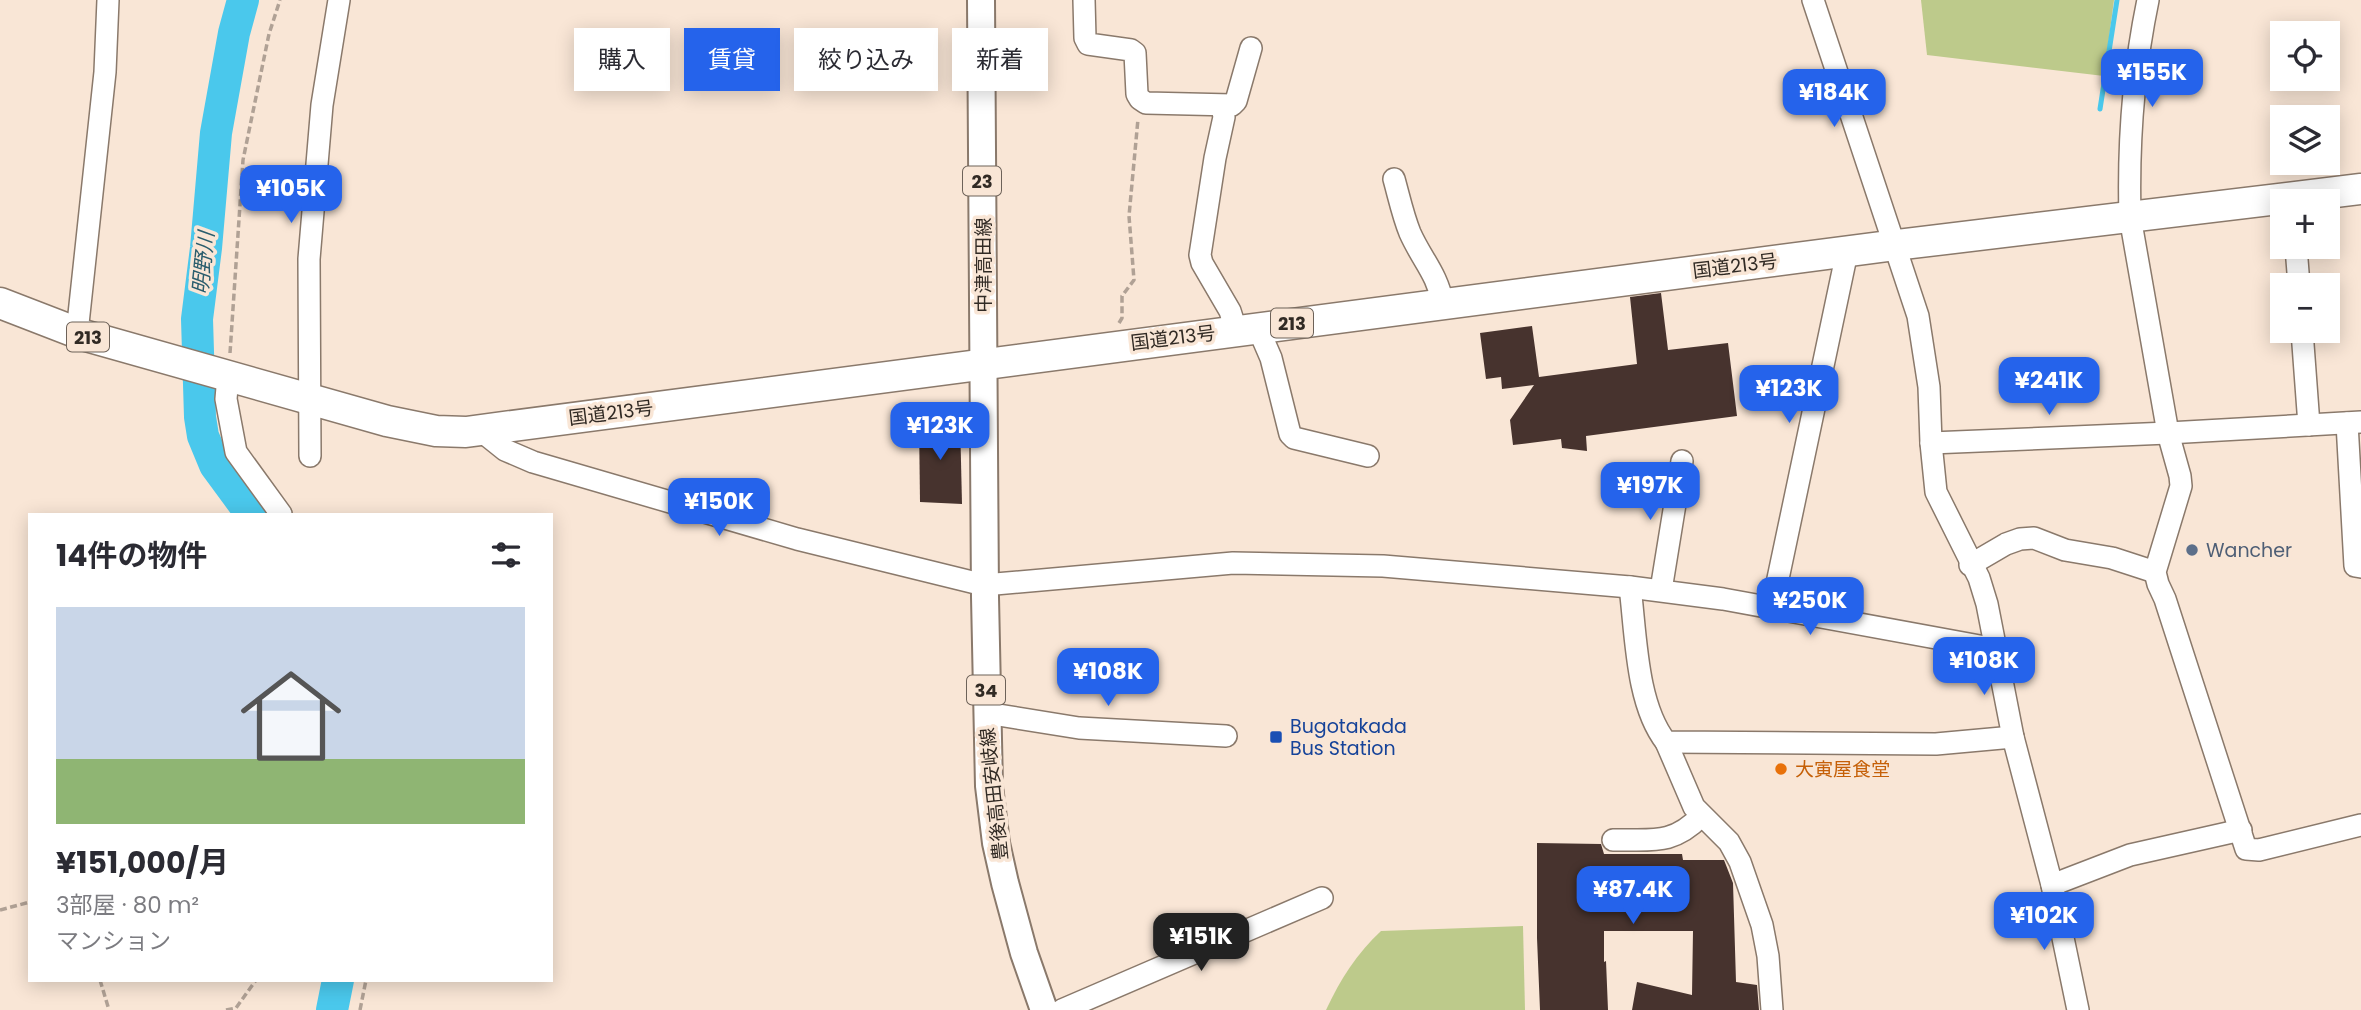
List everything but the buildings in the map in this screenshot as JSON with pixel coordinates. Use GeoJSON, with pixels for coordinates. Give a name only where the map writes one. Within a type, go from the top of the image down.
{"type":"FeatureCollection","features":[{"type":"Feature","properties":{"kind":"highway","name":"国道213号"},"geometry":{"type":"LineString","coordinates":[[2340,192],[2361,189]]}},
{"type":"Feature","properties":{"kind":"highway","name":"国道213号"},"geometry":{"type":"LineString","coordinates":[[0,303],[77,333],[179,363],[421,429],[452,432],[1847,251],[2270,201]]}},
{"type":"Feature","properties":{"kind":"main road","name":"中津高田線"},"geometry":{"type":"LineString","coordinates":[[981,0],[983,363]]}},
{"type":"Feature","properties":{"kind":"main road","name":"豊後高田安岐線"},"geometry":{"type":"LineString","coordinates":[[983,363],[989,786],[996,843],[1024,953],[1044,1010]]}},
{"type":"Feature","properties":{"kind":"street"},"geometry":{"type":"LineString","coordinates":[[77,333],[105,72],[108,0]]}},
{"type":"Feature","properties":{"kind":"street"},"geometry":{"type":"LineString","coordinates":[[310,456],[309,259],[322,105],[339,0]]}},
{"type":"Feature","properties":{"kind":"street"},"geometry":{"type":"LineString","coordinates":[[1084,0],[1085,37],[1088,44],[1131,50],[1135,53],[1137,94],[1146,103],[1231,105],[1236,101],[1251,48]]}},
{"type":"Feature","properties":{"kind":"street"},"geometry":{"type":"LineString","coordinates":[[1813,0],[1918,316],[1926,355],[1936,492],[1970,565],[1979,578],[1987,604],[2013,737],[2052,885],[2078,1010]]}},
{"type":"Feature","properties":{"kind":"street"},"geometry":{"type":"LineString","coordinates":[[2148,0],[2132,94],[2130,216],[2168,433],[2180,477],[2180,486],[2155,572],[2245,849],[2259,850],[2361,825]]}},
{"type":"Feature","properties":{"kind":"street"},"geometry":{"type":"LineString","coordinates":[[1222,106],[1224,117],[1200,255],[1202,263],[1230,311],[1271,358],[1290,434],[1294,438],[1368,456]]}},
{"type":"Feature","properties":{"kind":"street"},"geometry":{"type":"LineString","coordinates":[[1394,179],[1410,233],[1440,286],[1443,304]]}},
{"type":"Feature","properties":{"kind":"street"},"geometry":{"type":"LineString","coordinates":[[1772,607],[1847,251]]}},
{"type":"Feature","properties":{"kind":"street"},"geometry":{"type":"LineString","coordinates":[[2303,343],[2309,425]]}},
{"type":"Feature","properties":{"kind":"street"},"geometry":{"type":"LineString","coordinates":[[228,376],[227,410],[236,452],[280,513]]}},
{"type":"Feature","properties":{"kind":"street"},"geometry":{"type":"LineString","coordinates":[[1931,443],[2354,423],[2355,566],[2361,567]]}},
{"type":"Feature","properties":{"kind":"street"},"geometry":{"type":"LineString","coordinates":[[480,430],[505,450],[533,462],[797,539],[985,585],[1233,563],[1383,566],[1661,590],[1772,607],[1996,649]]}},
{"type":"Feature","properties":{"kind":"street"},"geometry":{"type":"LineString","coordinates":[[1661,590],[1682,461]]}},
{"type":"Feature","properties":{"kind":"street"},"geometry":{"type":"LineString","coordinates":[[1970,565],[2006,544],[2034,538],[2065,550],[2112,558],[2155,572]]}},
{"type":"Feature","properties":{"kind":"street"},"geometry":{"type":"LineString","coordinates":[[1630,587],[1644,691],[1654,725],[1666,742],[1688,797],[1701,816],[1728,842],[1740,862],[1762,925],[1768,956],[1772,1010]]}},
{"type":"Feature","properties":{"kind":"street"},"geometry":{"type":"LineString","coordinates":[[986,713],[1079,727],[1226,736]]}},
{"type":"Feature","properties":{"kind":"street"},"geometry":{"type":"LineString","coordinates":[[1666,742],[1936,744],[2013,737]]}},
{"type":"Feature","properties":{"kind":"street"},"geometry":{"type":"LineString","coordinates":[[1613,840],[1668,839],[1687,831],[1701,816]]}},
{"type":"Feature","properties":{"kind":"street"},"geometry":{"type":"LineString","coordinates":[[2052,885],[2130,855],[2241,830]]}},
{"type":"Feature","properties":{"kind":"street"},"geometry":{"type":"LineString","coordinates":[[1062,1010],[1322,898]]}},
{"type":"Feature","properties":{"kind":"path"},"geometry":{"type":"LineString","coordinates":[[228,376],[243,160],[269,34],[280,0]]}},
{"type":"Feature","properties":{"kind":"path"},"geometry":{"type":"LineString","coordinates":[[1116,329],[1122,318],[1122,296],[1134,280],[1129,216],[1140,99]]}},
{"type":"Feature","properties":{"kind":"path"},"geometry":{"type":"LineString","coordinates":[[0,910],[28,903]]}},
{"type":"Feature","properties":{"kind":"path"},"geometry":{"type":"LineString","coordinates":[[101,982],[109,1010]]}},
{"type":"Feature","properties":{"kind":"path"},"geometry":{"type":"LineString","coordinates":[[226,1010],[236,1008],[255,982]]}},
{"type":"Feature","properties":{"kind":"path"},"geometry":{"type":"LineString","coordinates":[[360,1010],[366,982]]}},
{"type":"Feature","properties":{"kind":"green space"},"geometry":{"type":"Polygon","coordinates":[[[1921,0],[2114,0],[2104,76],[1927,55],[1921,0]]]}},
{"type":"Feature","properties":{"kind":"green space"},"geometry":{"type":"Polygon","coordinates":[[[1523,926],[1525,1010],[1326,1010],[1350,968],[1364,948],[1381,931],[1523,926]]]}},
{"type":"Feature","properties":{"kind":"waterway","name":"明野川"},"geometry":{"type":"LineString","coordinates":[[243,0],[234,33],[216,133],[197,319],[203,436],[215,465],[250,513]]}},
{"type":"Feature","properties":{"kind":"waterway"},"geometry":{"type":"LineString","coordinates":[[2100,109],[2117,0]]}},
{"type":"Feature","properties":{"kind":"waterway","name":"明野川"},"geometry":{"type":"LineString","coordinates":[[332,1010],[338,982]]}},
{"type":"Feature","properties":{"kind":"place","name":"Wancher"},"geometry":{"type":"Point","coordinates":[2192,550]}},
{"type":"Feature","properties":{"kind":"place","name":"Bugotakada Bus Station"},"geometry":{"type":"Point","coordinates":[1276,737]}},
{"type":"Feature","properties":{"kind":"place","name":"大寅屋食堂"},"geometry":{"type":"Point","coordinates":[1781,769]}}]}
